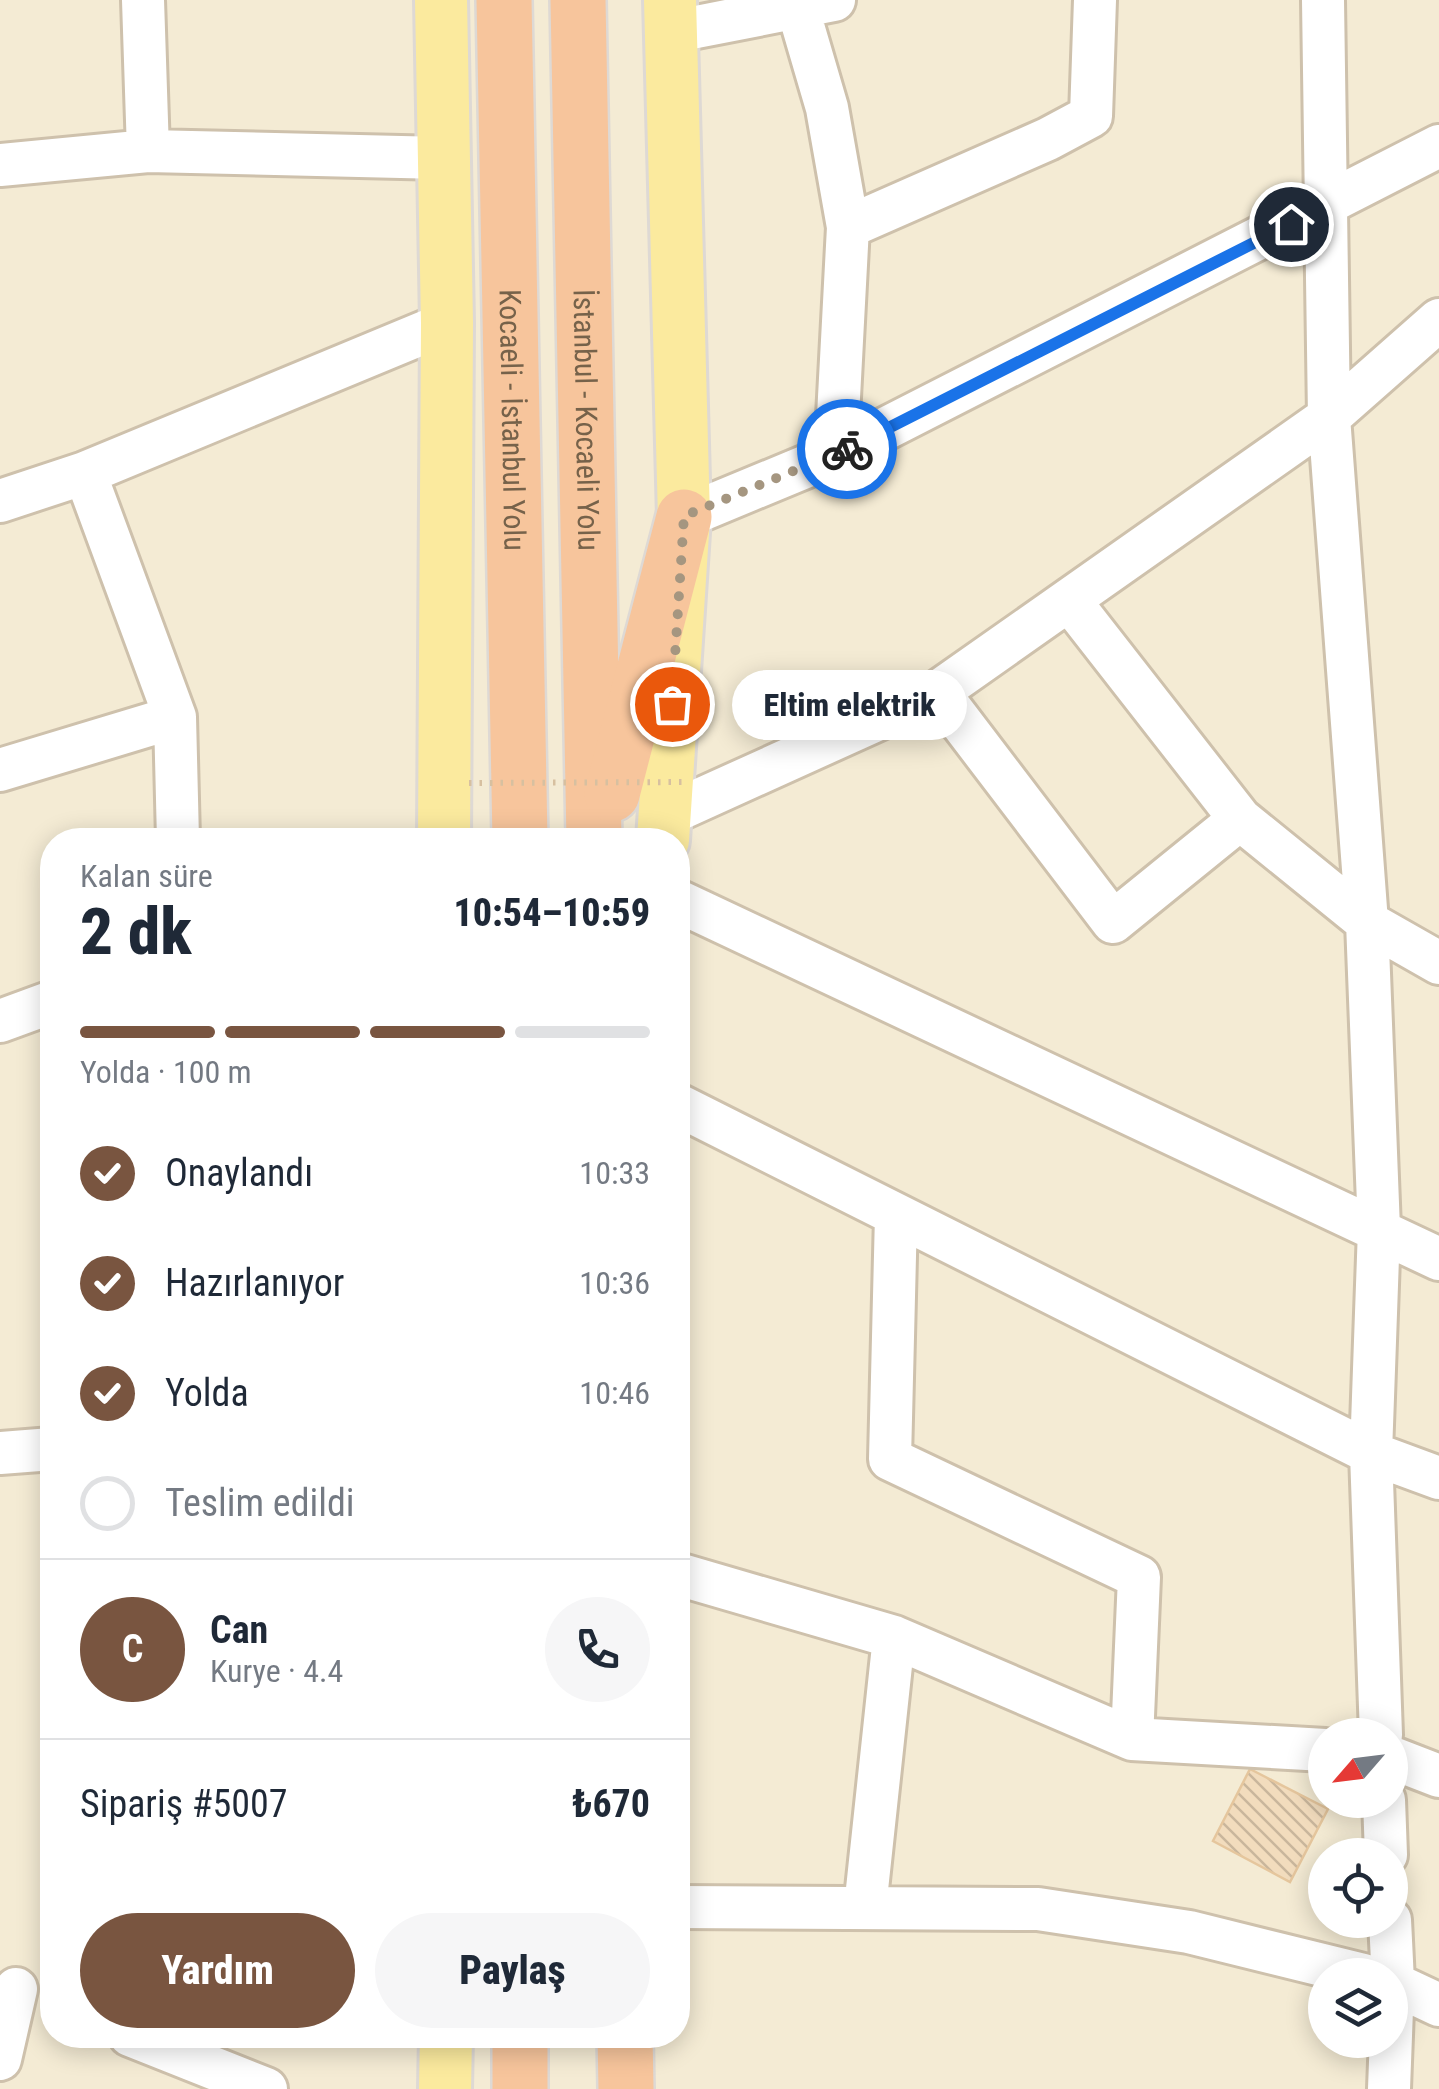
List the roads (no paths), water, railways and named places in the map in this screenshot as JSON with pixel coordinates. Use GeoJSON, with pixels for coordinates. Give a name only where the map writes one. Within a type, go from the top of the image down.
{"type":"FeatureCollection","features":[{"type":"Feature","properties":{"kind":"highway","name":"Kocaeli - İstanbul Yolu"},"geometry":{"type":"LineString","coordinates":[[504,0],[520,828]]}},
{"type":"Feature","properties":{"kind":"highway","name":"İstanbul - Kocaeli Yolu"},"geometry":{"type":"LineString","coordinates":[[578,0],[597,828]]}},
{"type":"Feature","properties":{"kind":"highway"},"geometry":{"type":"LineString","coordinates":[[600,828],[684,516]]}},
{"type":"Feature","properties":{"kind":"highway"},"geometry":{"type":"LineString","coordinates":[[520,2048],[520,2089]]}},
{"type":"Feature","properties":{"kind":"highway"},"geometry":{"type":"LineString","coordinates":[[588,2048],[588,2089]]}},
{"type":"Feature","properties":{"kind":"highway"},"geometry":{"type":"LineString","coordinates":[[625,2048],[628,2089]]}},
{"type":"Feature","properties":{"kind":"main road"},"geometry":{"type":"LineString","coordinates":[[441,0],[447,324],[444,828]]}},
{"type":"Feature","properties":{"kind":"main road"},"geometry":{"type":"LineString","coordinates":[[670,16],[684,516],[672,813]]}},
{"type":"Feature","properties":{"kind":"main road"},"geometry":{"type":"LineString","coordinates":[[446,2048],[446,2089]]}},
{"type":"Feature","properties":{"kind":"main road"},"geometry":{"type":"LineString","coordinates":[[628,2089],[634,2048]]}},
{"type":"Feature","properties":{"kind":"street"},"geometry":{"type":"LineString","coordinates":[[143,0],[148,152]]}},
{"type":"Feature","properties":{"kind":"street"},"geometry":{"type":"LineString","coordinates":[[848,228],[1091,116],[1096,0]]}},
{"type":"Feature","properties":{"kind":"street"},"geometry":{"type":"LineString","coordinates":[[1323,0],[1329,416],[1367,922],[1379,1229],[1371,1452],[1379,1718]]}},
{"type":"Feature","properties":{"kind":"street"},"geometry":{"type":"LineString","coordinates":[[670,16],[816,4],[827,108],[848,228],[836,454]]}},
{"type":"Feature","properties":{"kind":"street"},"geometry":{"type":"LineString","coordinates":[[684,516],[836,454],[1439,146]]}},
{"type":"Feature","properties":{"kind":"street"},"geometry":{"type":"LineString","coordinates":[[0,165],[148,152],[443,158]]}},
{"type":"Feature","properties":{"kind":"street"},"geometry":{"type":"LineString","coordinates":[[0,502],[85,473],[447,324]]}},
{"type":"Feature","properties":{"kind":"street"},"geometry":{"type":"LineString","coordinates":[[672,813],[938,692],[1329,416],[1435,332]]}},
{"type":"Feature","properties":{"kind":"street"},"geometry":{"type":"LineString","coordinates":[[85,473],[175,717],[178,828]]}},
{"type":"Feature","properties":{"kind":"street"},"geometry":{"type":"LineString","coordinates":[[1069,600],[1240,818],[1367,922],[1439,963]]}},
{"type":"Feature","properties":{"kind":"street"},"geometry":{"type":"LineString","coordinates":[[938,692],[1113,922],[1240,818]]}},
{"type":"Feature","properties":{"kind":"street"},"geometry":{"type":"LineString","coordinates":[[0,770],[175,717]]}},
{"type":"Feature","properties":{"kind":"street"},"geometry":{"type":"LineString","coordinates":[[690,907],[1439,1259]]}},
{"type":"Feature","properties":{"kind":"street"},"geometry":{"type":"LineString","coordinates":[[0,1021],[40,1009]]}},
{"type":"Feature","properties":{"kind":"street"},"geometry":{"type":"LineString","coordinates":[[690,1111],[1371,1452],[1439,1478]]}},
{"type":"Feature","properties":{"kind":"street"},"geometry":{"type":"LineString","coordinates":[[896,1215],[890,1458],[1139,1577],[1132,1739]]}},
{"type":"Feature","properties":{"kind":"street"},"geometry":{"type":"LineString","coordinates":[[0,1454],[40,1450]]}},
{"type":"Feature","properties":{"kind":"street"},"geometry":{"type":"LineString","coordinates":[[690,1578],[894,1638],[1132,1739],[1308,1749]]}},
{"type":"Feature","properties":{"kind":"street"},"geometry":{"type":"LineString","coordinates":[[865,1908],[894,1638]]}},
{"type":"Feature","properties":{"kind":"street"},"geometry":{"type":"LineString","coordinates":[[1408,1764],[1439,1776]]}},
{"type":"Feature","properties":{"kind":"street"},"geometry":{"type":"LineString","coordinates":[[690,1907],[1038,1909],[1189,1932],[1308,1962]]}},
{"type":"Feature","properties":{"kind":"street"},"geometry":{"type":"LineString","coordinates":[[1408,1991],[1439,2005]]}},
{"type":"Feature","properties":{"kind":"street"},"geometry":{"type":"LineString","coordinates":[[0,2059],[23,1992]]}},
{"type":"Feature","properties":{"kind":"street"},"geometry":{"type":"LineString","coordinates":[[163,2048],[266,2089]]}},
{"type":"Feature","properties":{"kind":"street"},"geometry":{"type":"LineString","coordinates":[[1387,2058],[1389,2089]]}},
{"type":"Feature","properties":{"kind":"place","name":"Eltim elektrik"},"geometry":{"type":"Point","coordinates":[672,704]}}]}
